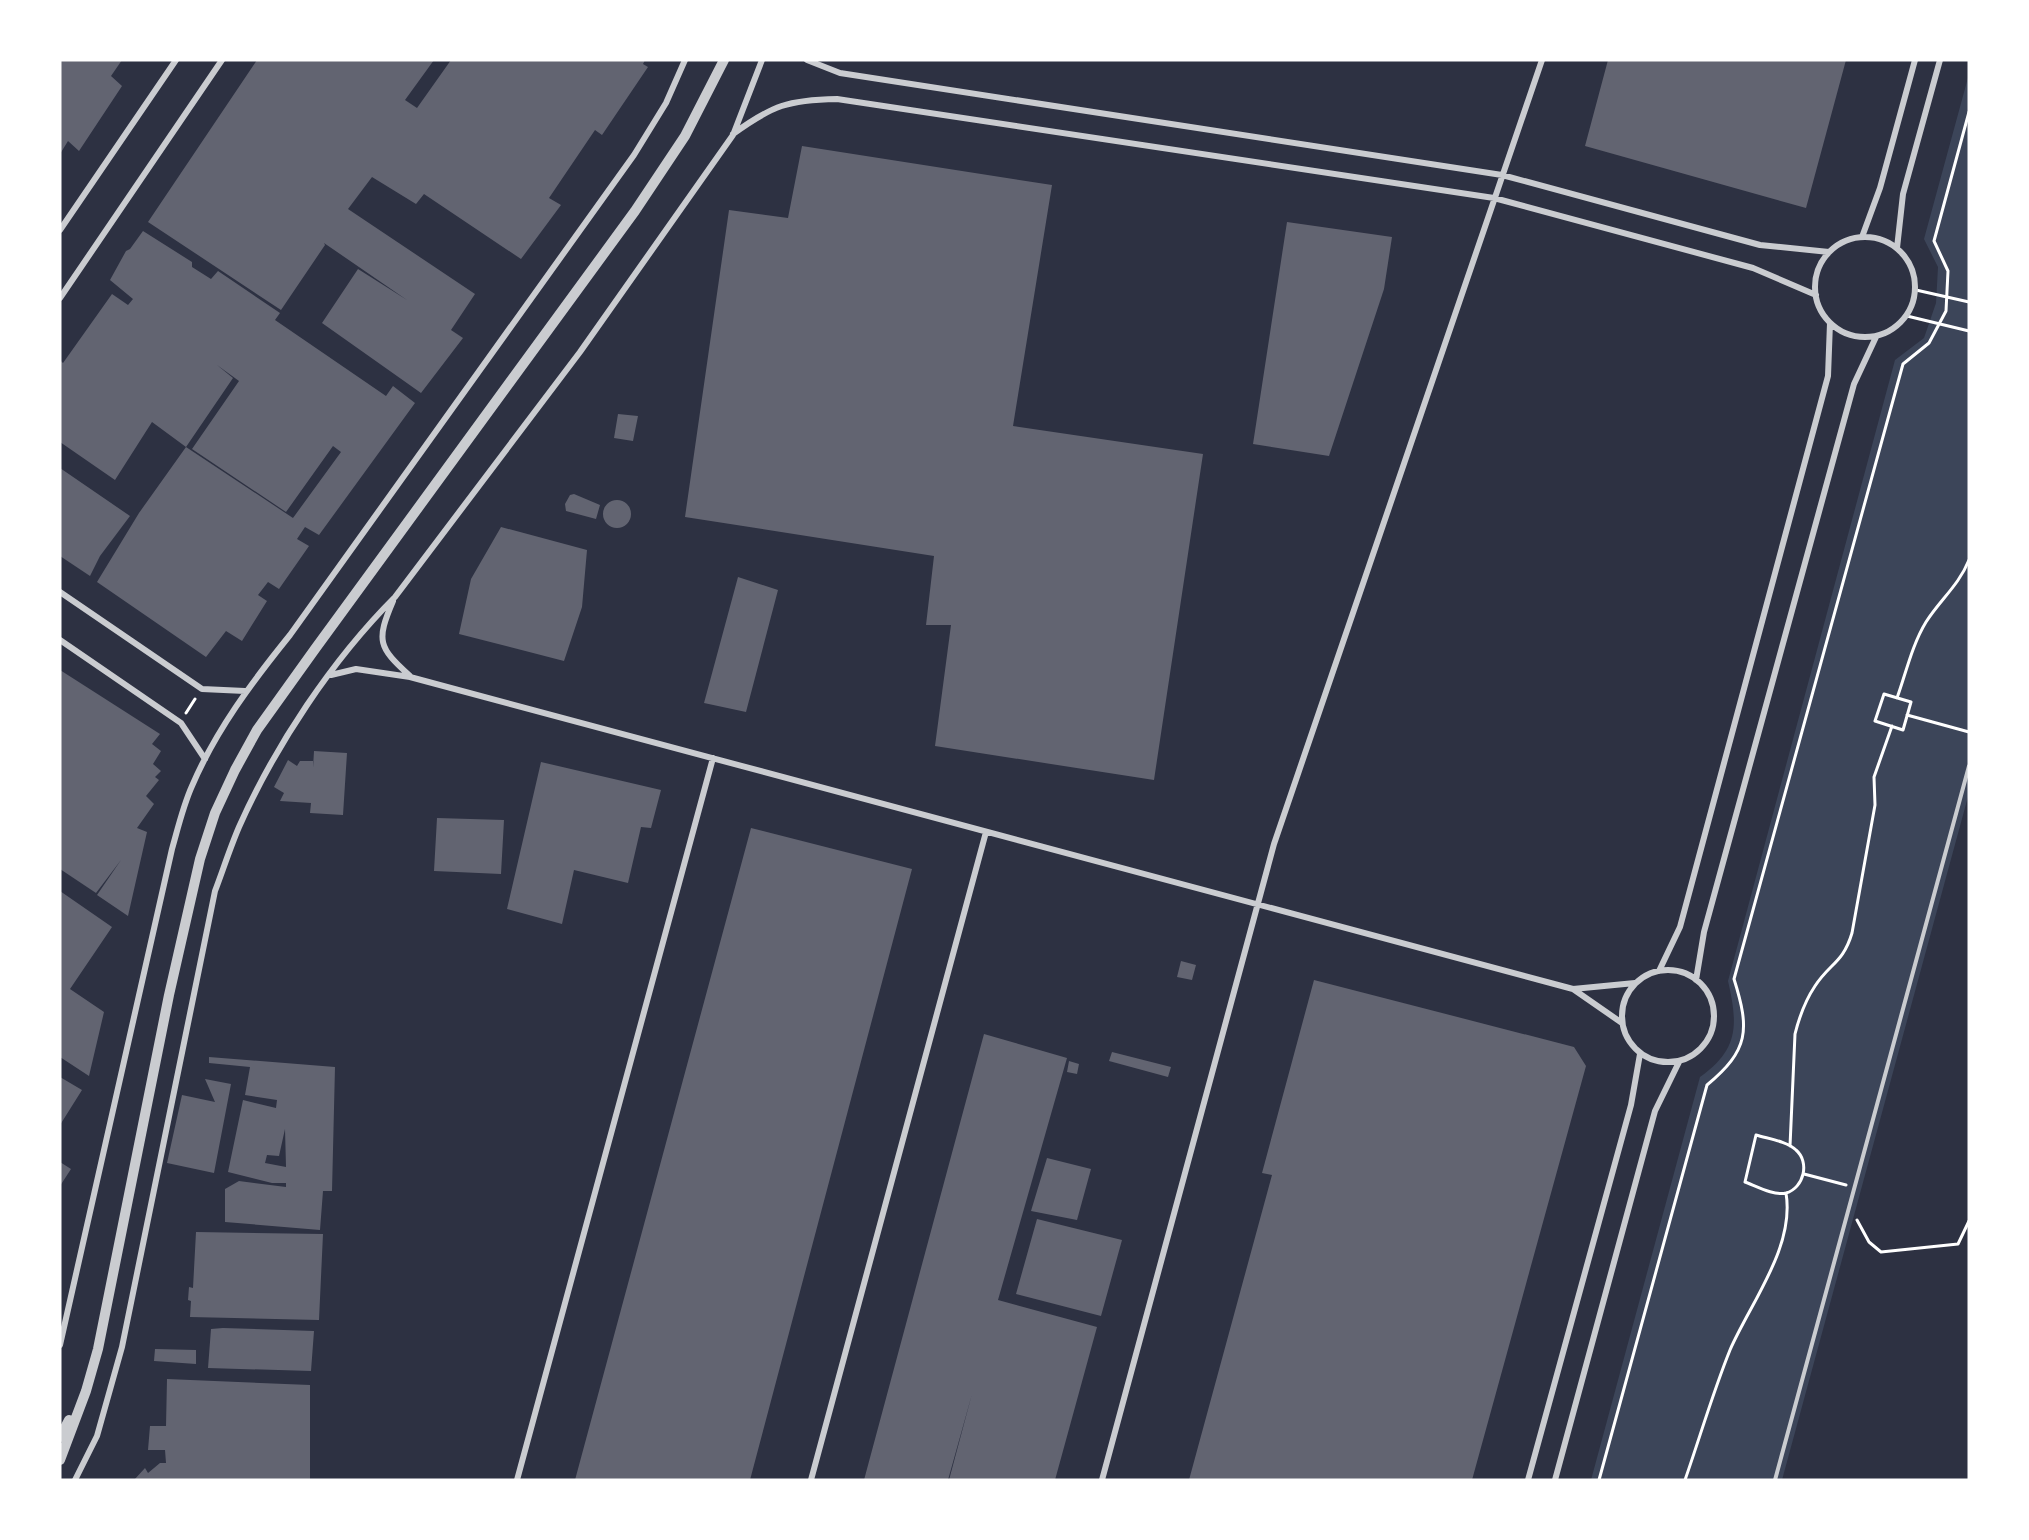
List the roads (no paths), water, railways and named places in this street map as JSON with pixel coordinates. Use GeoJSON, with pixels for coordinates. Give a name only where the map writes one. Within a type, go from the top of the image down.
{"type":"FeatureCollection","features":[{"type":"Feature","properties":{"kind":"street"},"geometry":{"type":"LineString","coordinates":[[60,231],[176,60]]}},
{"type":"Feature","properties":{"kind":"street"},"geometry":{"type":"LineString","coordinates":[[60,298],[222,60]]}},
{"type":"Feature","properties":{"kind":"street"},"geometry":{"type":"LineString","coordinates":[[60,1345],[172,849],[191,788],[205,759],[245,691],[290,635],[634,155],[666,103],[685,60]]}},
{"type":"Feature","properties":{"kind":"street"},"geometry":{"type":"LineString","coordinates":[[60,1460],[86,1391],[98,1348],[169,995],[200,859],[215,813],[235,770],[257,730],[635,211],[686,136],[724,60]]}},
{"type":"Feature","properties":{"kind":"street"},"geometry":{"type":"LineString","coordinates":[[75,1480],[97,1436],[122,1347],[214,891],[239,827],[278,750],[330,675],[371,621],[395,597],[580,352],[733,135],[762,60]]}},
{"type":"Feature","properties":{"kind":"street"},"geometry":{"type":"LineString","coordinates":[[807,60],[840,73],[1502,175],[1760,245],[1829,252]]}},
{"type":"Feature","properties":{"kind":"street"},"geometry":{"type":"LineString","coordinates":[[1102,1480],[1274,844],[1542,60]]}},
{"type":"Feature","properties":{"kind":"street"},"geometry":{"type":"LineString","coordinates":[[1862,237],[1881,188],[1915,60]]}},
{"type":"Feature","properties":{"kind":"street"},"geometry":{"type":"LineString","coordinates":[[1897,248],[1903,195],[1940,60]]}},
{"type":"Feature","properties":{"kind":"street"},"geometry":{"type":"LineString","coordinates":[[733,135],[765,111],[797,100],[837,99],[1494,198],[1753,268],[1816,295]]}},
{"type":"Feature","properties":{"kind":"street"},"geometry":{"type":"LineString","coordinates":[[1862,237],[1880,239],[1897,248],[1908,260],[1914,274],[1916,290],[1907,316],[1898,326],[1876,336],[1860,337],[1844,333],[1830,323],[1821,310],[1816,295],[1815,279],[1820,264],[1829,252],[1850,239],[1862,237]]}},
{"type":"Feature","properties":{"kind":"street"},"geometry":{"type":"LineString","coordinates":[[1659,971],[1680,927],[1828,376],[1830,323]]}},
{"type":"Feature","properties":{"kind":"street"},"geometry":{"type":"LineString","coordinates":[[1696,980],[1704,932],[1854,384],[1876,336]]}},
{"type":"Feature","properties":{"kind":"street"},"geometry":{"type":"LineString","coordinates":[[60,592],[202,689],[245,691]]}},
{"type":"Feature","properties":{"kind":"street"},"geometry":{"type":"LineString","coordinates":[[395,597],[380,630],[386,655],[410,677]]}},
{"type":"Feature","properties":{"kind":"street"},"geometry":{"type":"LineString","coordinates":[[60,640],[181,723],[205,759]]}},
{"type":"Feature","properties":{"kind":"street"},"geometry":{"type":"LineString","coordinates":[[330,675],[356,669],[410,677],[1573,989],[1622,1023]]}},
{"type":"Feature","properties":{"kind":"street"},"geometry":{"type":"LineString","coordinates":[[517,1480],[712,758]]}},
{"type":"Feature","properties":{"kind":"street"},"geometry":{"type":"LineString","coordinates":[[811,1480],[986,832]]}},
{"type":"Feature","properties":{"kind":"street"},"geometry":{"type":"LineString","coordinates":[[1573,989],[1635,983],[1659,971],[1685,974],[1696,980],[1706,991],[1713,1004],[1712,1026],[1703,1046],[1692,1056],[1679,1062],[1665,1063],[1640,1054],[1631,1045],[1622,1023],[1622,1008],[1635,983]]}},
{"type":"Feature","properties":{"kind":"street"},"geometry":{"type":"LineString","coordinates":[[1528,1480],[1631,1105],[1640,1054]]}},
{"type":"Feature","properties":{"kind":"street"},"geometry":{"type":"LineString","coordinates":[[1555,1480],[1655,1110],[1679,1062]]}},
{"type":"Feature","properties":{"kind":"street"},"geometry":{"type":"LineString","coordinates":[[60,1437],[86,1391]]}},
{"type":"Feature","properties":{"kind":"lane"},"geometry":{"type":"LineString","coordinates":[[1775,1480],[1969,766]]}}]}
